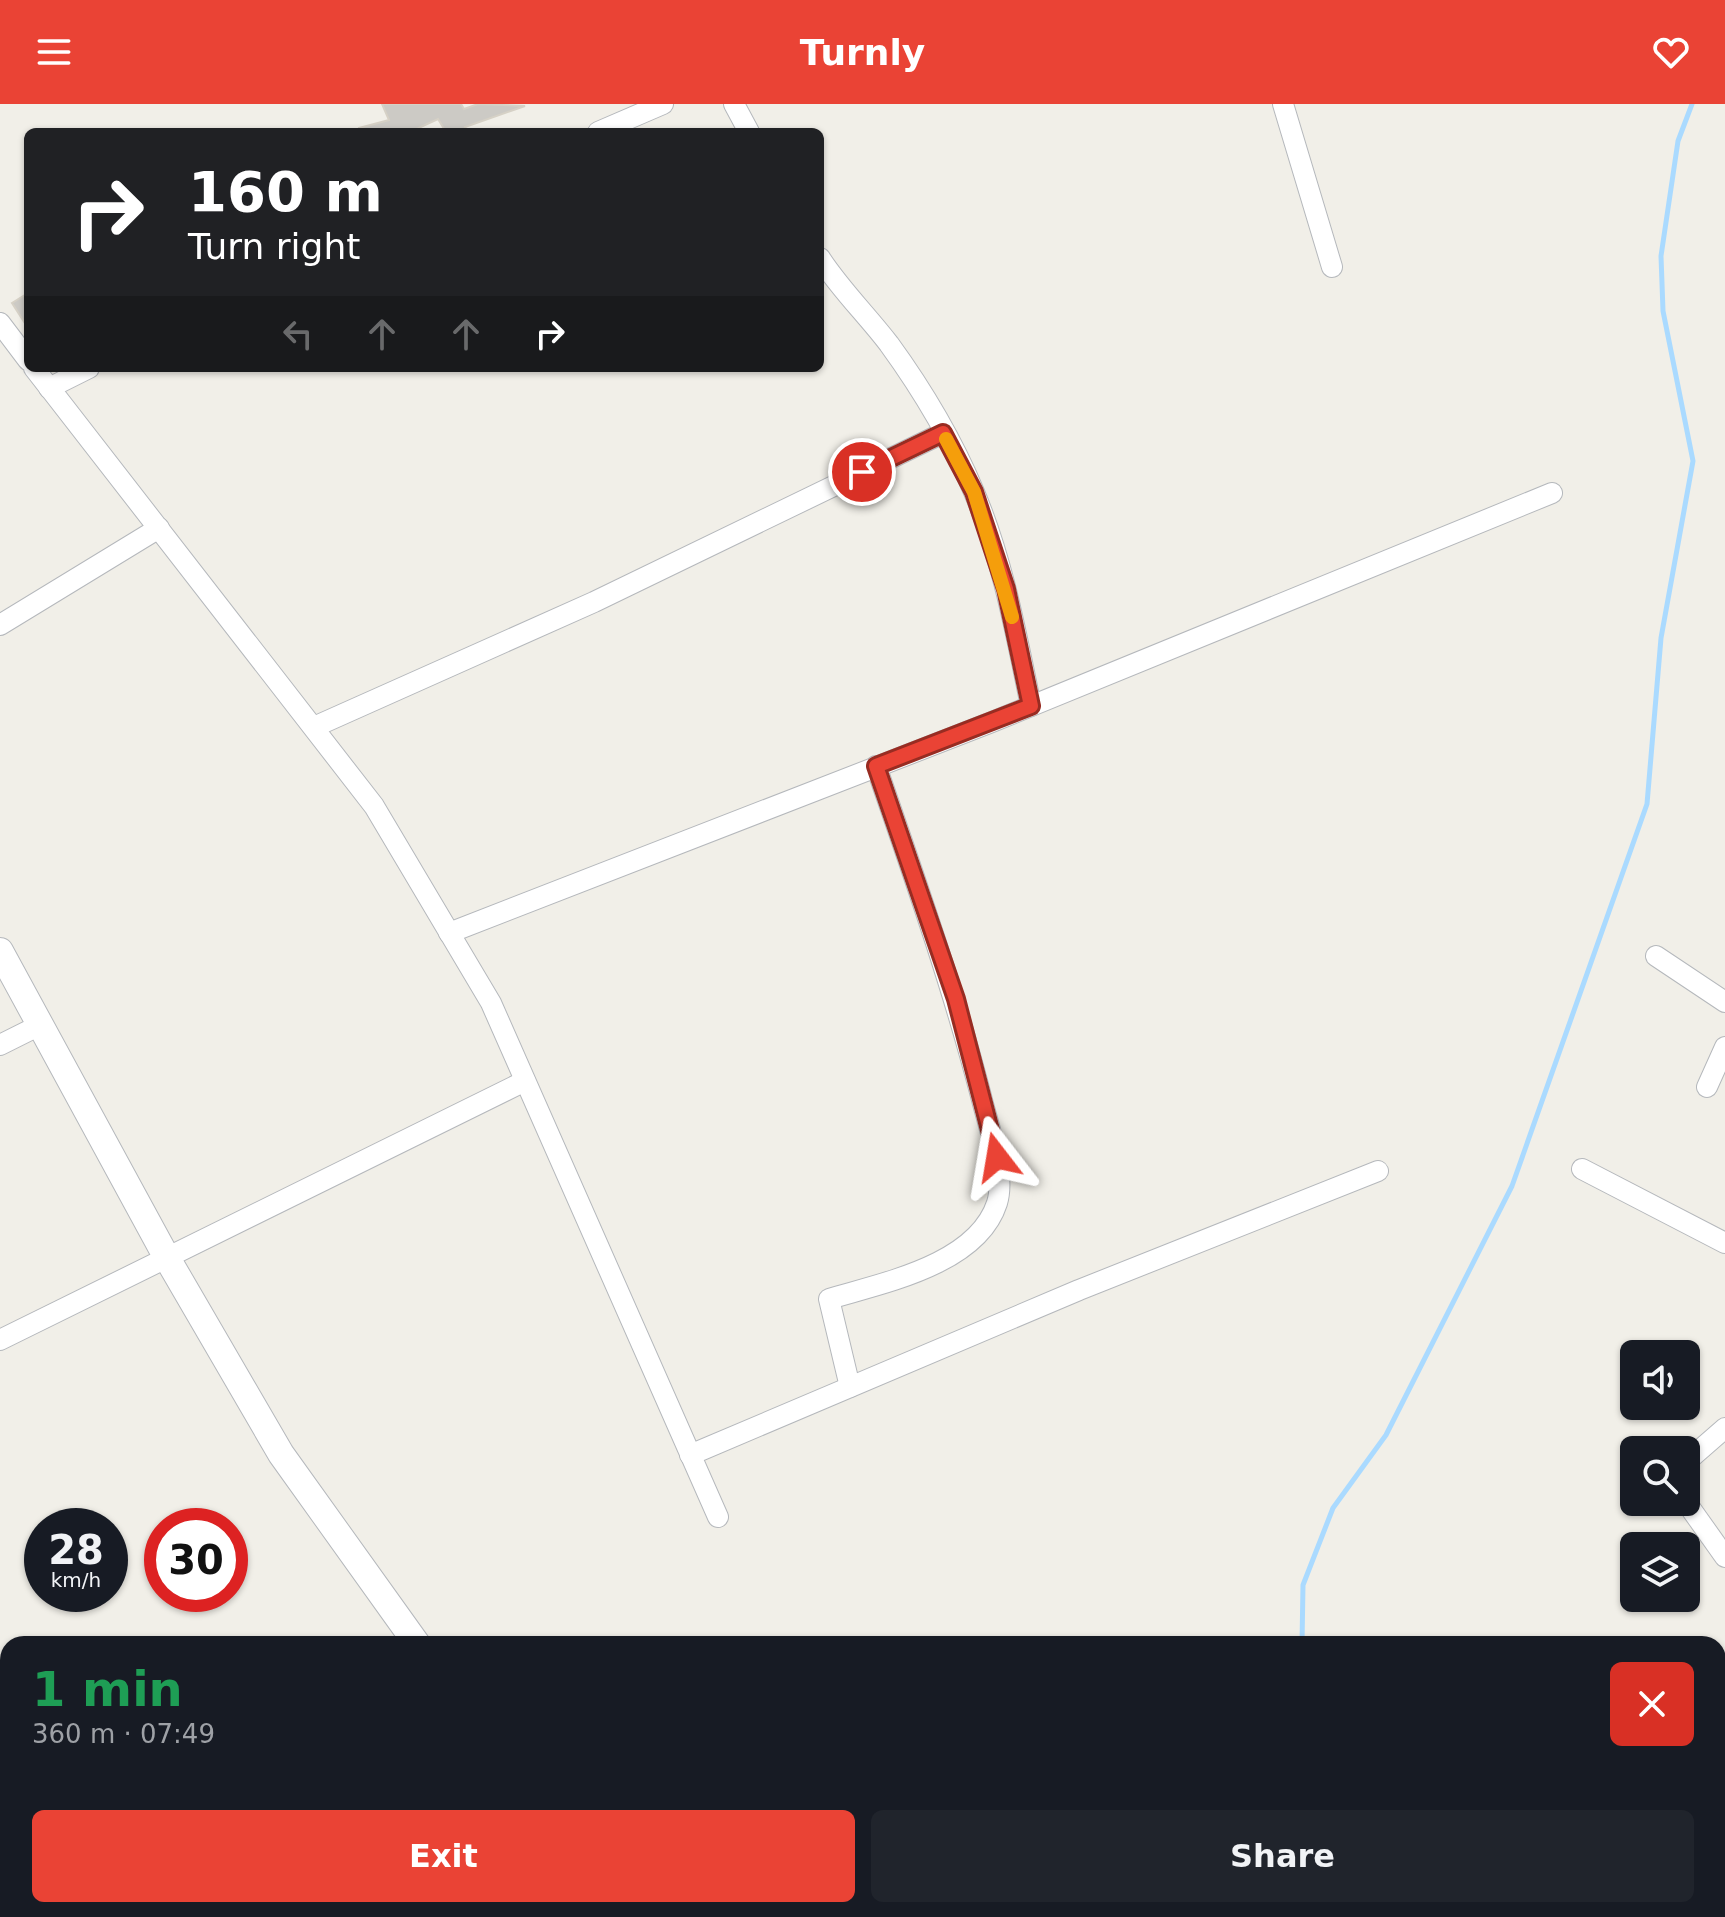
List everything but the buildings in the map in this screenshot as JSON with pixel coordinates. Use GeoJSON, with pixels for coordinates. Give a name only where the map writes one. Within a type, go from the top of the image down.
{"type":"FeatureCollection","features":[{"type":"Feature","properties":{"kind":"street"},"geometry":{"type":"LineString","coordinates":[[607,128],[663,104]]}},
{"type":"Feature","properties":{"kind":"street"},"geometry":{"type":"LineString","coordinates":[[734,104],[747,128]]}},
{"type":"Feature","properties":{"kind":"street"},"geometry":{"type":"LineString","coordinates":[[1283,104],[1332,267]]}},
{"type":"Feature","properties":{"kind":"street"},"geometry":{"type":"LineString","coordinates":[[824,264],[837,285],[889,344],[943,433],[974,492],[1001,575],[1031,706]]}},
{"type":"Feature","properties":{"kind":"street"},"geometry":{"type":"LineString","coordinates":[[0,323],[24,355]]}},
{"type":"Feature","properties":{"kind":"street"},"geometry":{"type":"LineString","coordinates":[[37,372],[374,806],[491,1003],[718,1517]]}},
{"type":"Feature","properties":{"kind":"street"},"geometry":{"type":"LineString","coordinates":[[49,388],[81,372]]}},
{"type":"Feature","properties":{"kind":"street"},"geometry":{"type":"LineString","coordinates":[[314,727],[594,602],[943,433]]}},
{"type":"Feature","properties":{"kind":"street"},"geometry":{"type":"LineString","coordinates":[[449,933],[1031,706],[1552,493]]}},
{"type":"Feature","properties":{"kind":"street"},"geometry":{"type":"LineString","coordinates":[[0,625],[159,528]]}},
{"type":"Feature","properties":{"kind":"street"},"geometry":{"type":"LineString","coordinates":[[850,1387],[829,1299],[935,1267],[976,1236],[997,1203],[997,1157],[956,999],[876,766]]}},
{"type":"Feature","properties":{"kind":"street"},"geometry":{"type":"LineString","coordinates":[[0,951],[167,1258],[281,1454],[411,1636]]}},
{"type":"Feature","properties":{"kind":"street"},"geometry":{"type":"LineString","coordinates":[[1656,956],[1725,1002]]}},
{"type":"Feature","properties":{"kind":"street"},"geometry":{"type":"LineString","coordinates":[[0,1045],[42,1024]]}},
{"type":"Feature","properties":{"kind":"street"},"geometry":{"type":"LineString","coordinates":[[1707,1087],[1725,1047]]}},
{"type":"Feature","properties":{"kind":"street"},"geometry":{"type":"LineString","coordinates":[[0,1340],[525,1081]]}},
{"type":"Feature","properties":{"kind":"street"},"geometry":{"type":"LineString","coordinates":[[1582,1169],[1725,1243]]}},
{"type":"Feature","properties":{"kind":"street"},"geometry":{"type":"LineString","coordinates":[[690,1455],[1079,1290],[1378,1171]]}},
{"type":"Feature","properties":{"kind":"street"},"geometry":{"type":"LineString","coordinates":[[1700,1450],[1725,1428]]}},
{"type":"Feature","properties":{"kind":"street"},"geometry":{"type":"LineString","coordinates":[[1696,1516],[1725,1557]]}},
{"type":"Feature","properties":{"kind":"waterway"},"geometry":{"type":"LineString","coordinates":[[1302,1636],[1303,1585],[1333,1508],[1386,1435],[1512,1186],[1647,804],[1661,638],[1693,461],[1663,311],[1661,256],[1678,141],[1692,104]]}},
{"type":"Feature","properties":{"kind":"slow traffic"},"geometry":{"type":"LineString","coordinates":[[946,439],[974,492],[1006,589],[1012,617]]}},
{"type":"Feature","properties":{"kind":"route"},"geometry":{"type":"LineString","coordinates":[[862,472],[943,433],[974,492],[1006,589],[1031,706],[876,766],[956,999],[997,1157]]}}]}
